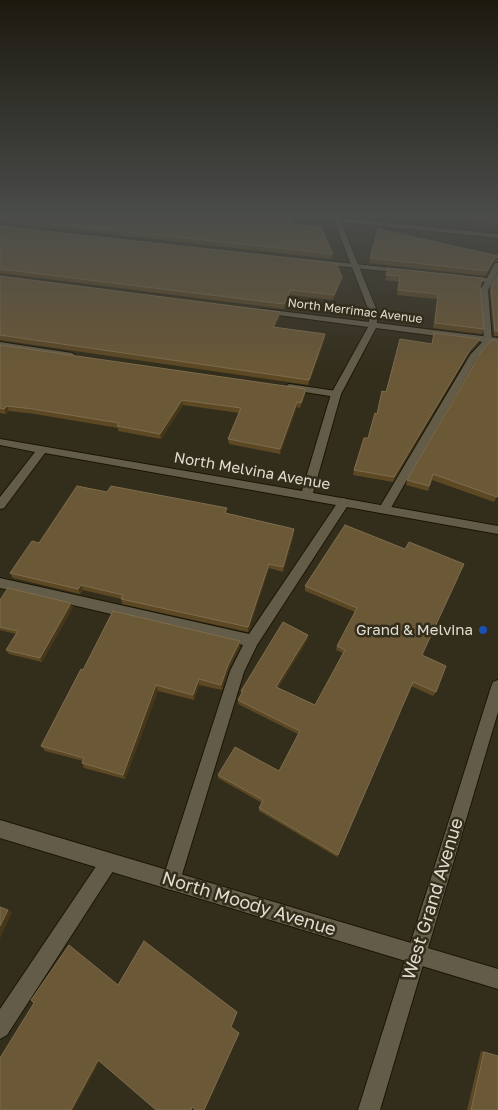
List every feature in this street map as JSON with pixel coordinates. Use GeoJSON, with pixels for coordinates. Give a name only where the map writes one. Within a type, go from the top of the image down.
{"type":"FeatureCollection","features":[{"type":"Feature","properties":{"kind":"street"},"geometry":{"type":"LineString","coordinates":[[306,496],[336,394],[373,325],[373,311],[356,267]]}},
{"type":"Feature","properties":{"kind":"street"},"geometry":{"type":"LineString","coordinates":[[363,267],[412,272]]}},
{"type":"Feature","properties":{"kind":"street"},"geometry":{"type":"LineString","coordinates":[[384,510],[474,355],[488,340],[484,290],[497,267]]}},
{"type":"Feature","properties":{"kind":"street"},"geometry":{"type":"LineString","coordinates":[[459,277],[488,280]]}},
{"type":"Feature","properties":{"kind":"street","name":"North Merrimac Avenue"},"geometry":{"type":"LineString","coordinates":[[255,310],[498,341]]}},
{"type":"Feature","properties":{"kind":"street"},"geometry":{"type":"LineString","coordinates":[[0,345],[79,357]]}},
{"type":"Feature","properties":{"kind":"street"},"geometry":{"type":"LineString","coordinates":[[276,386],[336,394]]}},
{"type":"Feature","properties":{"kind":"street","name":"North Melvina Avenue"},"geometry":{"type":"LineString","coordinates":[[0,442],[498,530]]}},
{"type":"Feature","properties":{"kind":"street"},"geometry":{"type":"LineString","coordinates":[[0,506],[43,450]]}},
{"type":"Feature","properties":{"kind":"street"},"geometry":{"type":"LineString","coordinates":[[171,881],[237,671],[252,641],[344,502]]}},
{"type":"Feature","properties":{"kind":"street"},"geometry":{"type":"LineString","coordinates":[[0,583],[252,641]]}},
{"type":"Feature","properties":{"kind":"street","name":"West Grand Avenue"},"geometry":{"type":"LineString","coordinates":[[369,1110],[498,687]]}},
{"type":"Feature","properties":{"kind":"street","name":"North Moody Avenue"},"geometry":{"type":"LineString","coordinates":[[0,830],[498,979]]}},
{"type":"Feature","properties":{"kind":"street"},"geometry":{"type":"LineString","coordinates":[[0,1028],[109,862]]}},
{"type":"Feature","properties":{"kind":"building"},"geometry":{"type":"Polygon","coordinates":[[[0,267],[338,267],[342,277],[334,295],[291,290],[284,304],[0,269],[0,267]]]}},
{"type":"Feature","properties":{"kind":"building"},"geometry":{"type":"Polygon","coordinates":[[[449,267],[490,267],[487,271],[449,267]]]}},
{"type":"Feature","properties":{"kind":"building"},"geometry":{"type":"Polygon","coordinates":[[[388,268],[483,278],[480,285],[484,329],[435,323],[438,294],[398,290],[400,276],[386,275],[388,268]]]}},
{"type":"Feature","properties":{"kind":"building"},"geometry":{"type":"Polygon","coordinates":[[[498,274],[498,331],[495,331],[491,286],[498,274]]]}},
{"type":"Feature","properties":{"kind":"building"},"geometry":{"type":"Polygon","coordinates":[[[0,276],[280,312],[273,327],[325,334],[309,380],[0,335],[0,276]]]}},
{"type":"Feature","properties":{"kind":"building"},"geometry":{"type":"Polygon","coordinates":[[[434,333],[480,339],[470,350],[394,477],[354,470],[364,438],[368,438],[375,413],[377,414],[382,391],[386,392],[400,339],[432,344],[434,333]]]}},
{"type":"Feature","properties":{"kind":"building"},"geometry":{"type":"Polygon","coordinates":[[[492,340],[498,341],[497,497],[433,474],[429,486],[407,480],[481,352],[492,340]]]}},
{"type":"Feature","properties":{"kind":"building"},"geometry":{"type":"Polygon","coordinates":[[[0,345],[306,389],[301,403],[297,402],[280,449],[228,439],[241,408],[182,400],[160,434],[117,426],[119,423],[33,409],[7,406],[4,409],[0,408],[0,345]]]}},
{"type":"Feature","properties":{"kind":"building"},"geometry":{"type":"Polygon","coordinates":[[[77,486],[107,492],[111,486],[227,508],[225,513],[294,529],[283,567],[269,564],[248,627],[121,599],[123,595],[81,585],[78,589],[10,573],[32,541],[39,543],[77,486]]]}},
{"type":"Feature","properties":{"kind":"building"},"geometry":{"type":"Polygon","coordinates":[[[345,525],[405,549],[409,542],[464,564],[422,655],[446,666],[436,692],[413,682],[338,855],[259,808],[263,800],[218,775],[235,747],[279,771],[300,731],[238,700],[243,691],[241,691],[283,622],[308,635],[276,687],[315,705],[345,650],[337,646],[357,608],[305,586],[345,525]]]}},
{"type":"Feature","properties":{"kind":"building"},"geometry":{"type":"Polygon","coordinates":[[[8,588],[71,603],[40,658],[6,650],[18,631],[0,627],[0,600],[8,588]]]}},
{"type":"Feature","properties":{"kind":"building"},"geometry":{"type":"Polygon","coordinates":[[[113,611],[240,641],[228,665],[221,685],[199,679],[193,695],[156,685],[123,775],[82,763],[84,758],[41,746],[113,611]]]}},
{"type":"Feature","properties":{"kind":"building"},"geometry":{"type":"Polygon","coordinates":[[[0,907],[8,910],[0,926],[0,907]]]}},
{"type":"Feature","properties":{"kind":"building"},"geometry":{"type":"Polygon","coordinates":[[[144,941],[237,1012],[231,1027],[239,1033],[204,1110],[195,1110],[192,1107],[191,1110],[156,1110],[98,1060],[71,1110],[0,1110],[0,1058],[34,1003],[31,1000],[69,945],[118,985],[144,941]]]}},
{"type":"Feature","properties":{"kind":"building"},"geometry":{"type":"Polygon","coordinates":[[[484,1052],[498,1056],[498,1110],[471,1110],[484,1052]]]}},
{"type":"Feature","properties":{"kind":"place","name":"Grand & Melvina"},"geometry":{"type":"Point","coordinates":[483,630]}}]}
